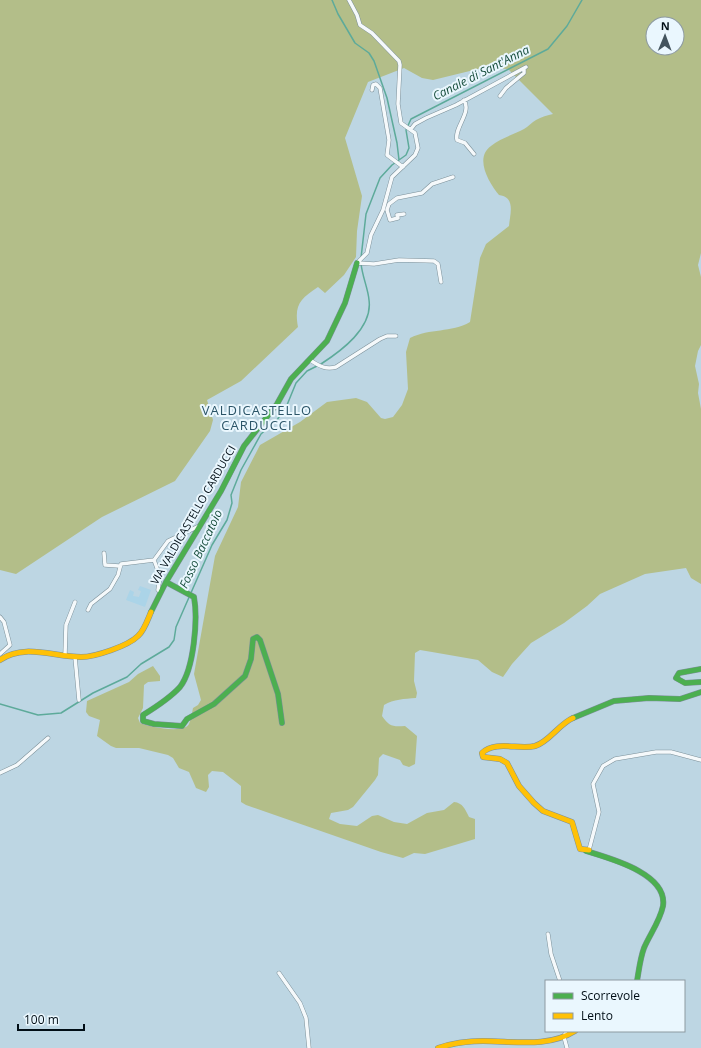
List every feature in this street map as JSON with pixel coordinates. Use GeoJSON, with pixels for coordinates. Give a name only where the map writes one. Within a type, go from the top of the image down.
{"type":"FeatureCollection","features":[{"type":"Feature","properties":{"kind":"street"},"geometry":{"type":"LineString","coordinates":[[349,0],[357,14],[360,25],[372,33],[399,61],[399,108],[401,123],[415,133],[418,148],[415,155],[392,177],[385,210],[390,220],[398,218],[397,215],[404,214]]}},
{"type":"Feature","properties":{"kind":"street"},"geometry":{"type":"LineString","coordinates":[[410,129],[415,124],[525,68],[524,73],[506,88],[500,96]]}},
{"type":"Feature","properties":{"kind":"street"},"geometry":{"type":"LineString","coordinates":[[372,90],[373,85],[376,84],[380,88],[389,140],[387,155],[402,166]]}},
{"type":"Feature","properties":{"kind":"street"},"geometry":{"type":"LineString","coordinates":[[464,100],[466,103],[466,111],[456,135],[457,140],[465,143],[474,154]]}},
{"type":"Feature","properties":{"kind":"street"},"geometry":{"type":"LineString","coordinates":[[357,263],[367,253],[371,235],[389,204],[397,198],[422,193],[432,184],[453,176]]}},
{"type":"Feature","properties":{"kind":"street"},"geometry":{"type":"LineString","coordinates":[[357,263],[398,260],[434,261],[438,264],[441,282]]}},
{"type":"Feature","properties":{"kind":"street","name":"VIA VALDICASTELLO CARDUCCI"},"geometry":{"type":"LineString","coordinates":[[0,660],[7,655],[21,651],[82,658],[107,651],[135,639],[145,627],[166,582],[221,491],[244,446],[277,404],[291,379],[327,341],[336,325],[350,290],[357,263]]}},
{"type":"Feature","properties":{"kind":"street"},"geometry":{"type":"LineString","coordinates":[[310,360],[324,368],[336,367],[380,339],[386,336],[396,336]]}},
{"type":"Feature","properties":{"kind":"street"},"geometry":{"type":"LineString","coordinates":[[104,553],[105,566],[119,566],[154,560],[168,541],[199,526]]}},
{"type":"Feature","properties":{"kind":"street"},"geometry":{"type":"LineString","coordinates":[[154,560],[160,576],[158,590],[161,592]]}},
{"type":"Feature","properties":{"kind":"street"},"geometry":{"type":"LineString","coordinates":[[88,610],[91,604],[110,589],[118,575],[119,566]]}},
{"type":"Feature","properties":{"kind":"street"},"geometry":{"type":"LineString","coordinates":[[166,582],[191,594],[195,600],[194,630],[183,682],[157,707],[143,715],[143,721],[160,725],[182,726],[195,714],[214,704],[245,676],[251,659],[253,639],[257,637],[260,640],[260,646],[269,665],[282,708],[282,723]]}},
{"type":"Feature","properties":{"kind":"street"},"geometry":{"type":"LineString","coordinates":[[66,655],[66,625],[75,602]]}},
{"type":"Feature","properties":{"kind":"street"},"geometry":{"type":"LineString","coordinates":[[0,617],[4,622],[10,645],[0,654]]}},
{"type":"Feature","properties":{"kind":"street"},"geometry":{"type":"LineString","coordinates":[[76,657],[79,700]]}},
{"type":"Feature","properties":{"kind":"street"},"geometry":{"type":"LineString","coordinates":[[701,669],[679,673],[676,678],[679,682],[687,684],[701,682]]}},
{"type":"Feature","properties":{"kind":"street"},"geometry":{"type":"LineString","coordinates":[[637,980],[641,956],[661,911],[663,901],[657,889],[646,876],[614,861],[580,849],[572,822],[543,811],[519,786],[507,763],[500,759],[483,757],[482,753],[485,750],[499,747],[535,746],[546,739],[564,722],[614,701],[648,698],[680,699],[701,692]]}},
{"type":"Feature","properties":{"kind":"street"},"geometry":{"type":"LineString","coordinates":[[0,773],[17,764],[48,738]]}},
{"type":"Feature","properties":{"kind":"street"},"geometry":{"type":"LineString","coordinates":[[587,851],[599,812],[593,784],[603,766],[615,759],[656,752],[671,752],[701,760]]}},
{"type":"Feature","properties":{"kind":"street"},"geometry":{"type":"LineString","coordinates":[[548,934],[551,954],[560,980]]}},
{"type":"Feature","properties":{"kind":"street"},"geometry":{"type":"LineString","coordinates":[[279,973],[300,1003],[306,1018],[309,1048]]}},
{"type":"Feature","properties":{"kind":"street"},"geometry":{"type":"LineString","coordinates":[[561,1046],[566,1032]]}},
{"type":"Feature","properties":{"kind":"street"},"geometry":{"type":"LineString","coordinates":[[438,1048],[448,1044],[468,1042],[499,1042],[532,1047],[561,1046],[574,1032]]}},
{"type":"Feature","properties":{"kind":"shaded area"},"geometry":{"type":"Polygon","coordinates":[[[212,472],[220,477],[218,481],[212,478],[210,483],[207,482],[212,472]]]}},
{"type":"Feature","properties":{"kind":"shaded area"},"geometry":{"type":"Polygon","coordinates":[[[140,586],[151,590],[145,607],[126,600],[130,590],[134,592],[133,596],[139,597],[141,591],[138,590],[140,586]]]}},
{"type":"Feature","properties":{"kind":"green space"},"geometry":{"type":"Polygon","coordinates":[[[0,0],[701,0],[701,253],[698,265],[701,277],[701,345],[698,351],[695,366],[699,384],[698,393],[701,409],[701,584],[691,578],[686,568],[645,574],[600,594],[564,623],[531,643],[512,664],[503,677],[492,672],[478,660],[420,650],[415,653],[414,681],[417,693],[416,698],[395,700],[384,705],[382,716],[389,724],[394,726],[405,726],[417,736],[415,764],[409,767],[403,765],[400,760],[383,754],[379,758],[378,775],[353,807],[348,810],[331,813],[329,819],[340,824],[357,826],[372,816],[378,815],[394,822],[407,824],[427,813],[444,810],[454,802],[462,805],[469,817],[475,819],[475,839],[425,854],[414,853],[403,858],[381,852],[246,805],[241,802],[241,786],[223,772],[212,771],[208,775],[209,787],[206,792],[196,788],[189,772],[179,768],[173,758],[168,755],[139,748],[116,748],[111,746],[97,736],[100,720],[89,716],[86,712],[87,701],[129,682],[138,674],[153,666],[160,676],[160,681],[148,682],[144,685],[143,708],[138,718],[140,723],[166,729],[180,729],[189,724],[193,708],[198,705],[201,700],[194,674],[215,556],[238,507],[241,482],[260,445],[300,422],[327,402],[356,398],[367,402],[381,418],[385,419],[393,417],[402,405],[408,389],[406,352],[410,338],[425,333],[455,328],[470,322],[480,258],[486,244],[509,226],[511,211],[508,199],[499,195],[491,184],[485,170],[483,164],[486,151],[495,143],[524,129],[536,120],[553,114],[508,69],[478,69],[433,80],[422,78],[404,68],[368,82],[345,138],[362,196],[357,231],[356,257],[344,275],[325,293],[318,287],[307,295],[300,303],[298,308],[298,327],[241,381],[207,400],[213,420],[210,431],[175,481],[102,517],[16,574],[0,570],[0,0]]]}},
{"type":"Feature","properties":{"kind":"waterway"},"geometry":{"type":"LineString","coordinates":[[332,0],[338,14],[355,43],[369,53],[374,61],[387,98],[397,143],[399,160]]}},
{"type":"Feature","properties":{"kind":"waterway","name":"Canale di Sant'Anna"},"geometry":{"type":"LineString","coordinates":[[361,258],[366,214],[380,178],[392,165],[406,155],[409,148],[406,130],[411,119],[548,49],[567,26],[582,0]]}},
{"type":"Feature","properties":{"kind":"waterway","name":"Fosso Baccatoio"},"geometry":{"type":"LineString","coordinates":[[321,364],[354,338],[366,320],[369,310],[369,300],[361,263]]}},
{"type":"Feature","properties":{"kind":"waterway","name":"Fosso Baccatoio"},"geometry":{"type":"LineString","coordinates":[[0,704],[38,715],[61,713],[93,693],[127,677],[141,664],[169,647],[174,640],[176,627],[212,545],[227,520],[232,503],[231,495],[241,470],[261,434],[277,420],[287,405],[296,383],[307,371],[317,366]]}},
{"type":"Feature","properties":{"kind":"traffic: fast"},"geometry":{"type":"LineString","coordinates":[[151,612],[166,582],[221,491],[244,446],[277,404],[291,379],[327,341],[345,303],[357,263]]}},
{"type":"Feature","properties":{"kind":"traffic: fast"},"geometry":{"type":"LineString","coordinates":[[166,582],[194,597],[194,644],[189,668],[180,687],[158,706],[143,715],[143,721],[154,724],[182,726],[187,719],[214,704],[245,676],[251,659],[253,639],[257,637],[260,640],[278,694],[282,723]]}},
{"type":"Feature","properties":{"kind":"traffic: fast"},"geometry":{"type":"LineString","coordinates":[[701,669],[679,673],[676,678],[685,683],[701,682]]}},
{"type":"Feature","properties":{"kind":"traffic: fast"},"geometry":{"type":"LineString","coordinates":[[573,718],[614,701],[649,698],[680,699],[701,692]]}},
{"type":"Feature","properties":{"kind":"traffic: fast"},"geometry":{"type":"LineString","coordinates":[[586,851],[635,869],[647,876],[656,884],[662,894],[662,912],[644,948],[637,980]]}},
{"type":"Feature","properties":{"kind":"traffic: slow"},"geometry":{"type":"LineString","coordinates":[[0,660],[19,652],[39,652],[81,657],[103,653],[127,644],[138,636],[144,628],[151,612]]}},
{"type":"Feature","properties":{"kind":"traffic: slow"},"geometry":{"type":"LineString","coordinates":[[573,718],[563,724],[545,741],[535,746],[500,746],[487,749],[482,753],[483,757],[500,759],[507,763],[519,786],[534,803],[543,811],[572,822],[580,849],[589,850]]}},
{"type":"Feature","properties":{"kind":"traffic: slow"},"geometry":{"type":"LineString","coordinates":[[438,1048],[472,1041],[542,1042],[554,1040],[573,1032]]}},
{"type":"Feature","properties":{"kind":"district","name":"VALDICASTELLO CARDUCCI"},"geometry":{"type":"Point","coordinates":[257,418]}}]}
